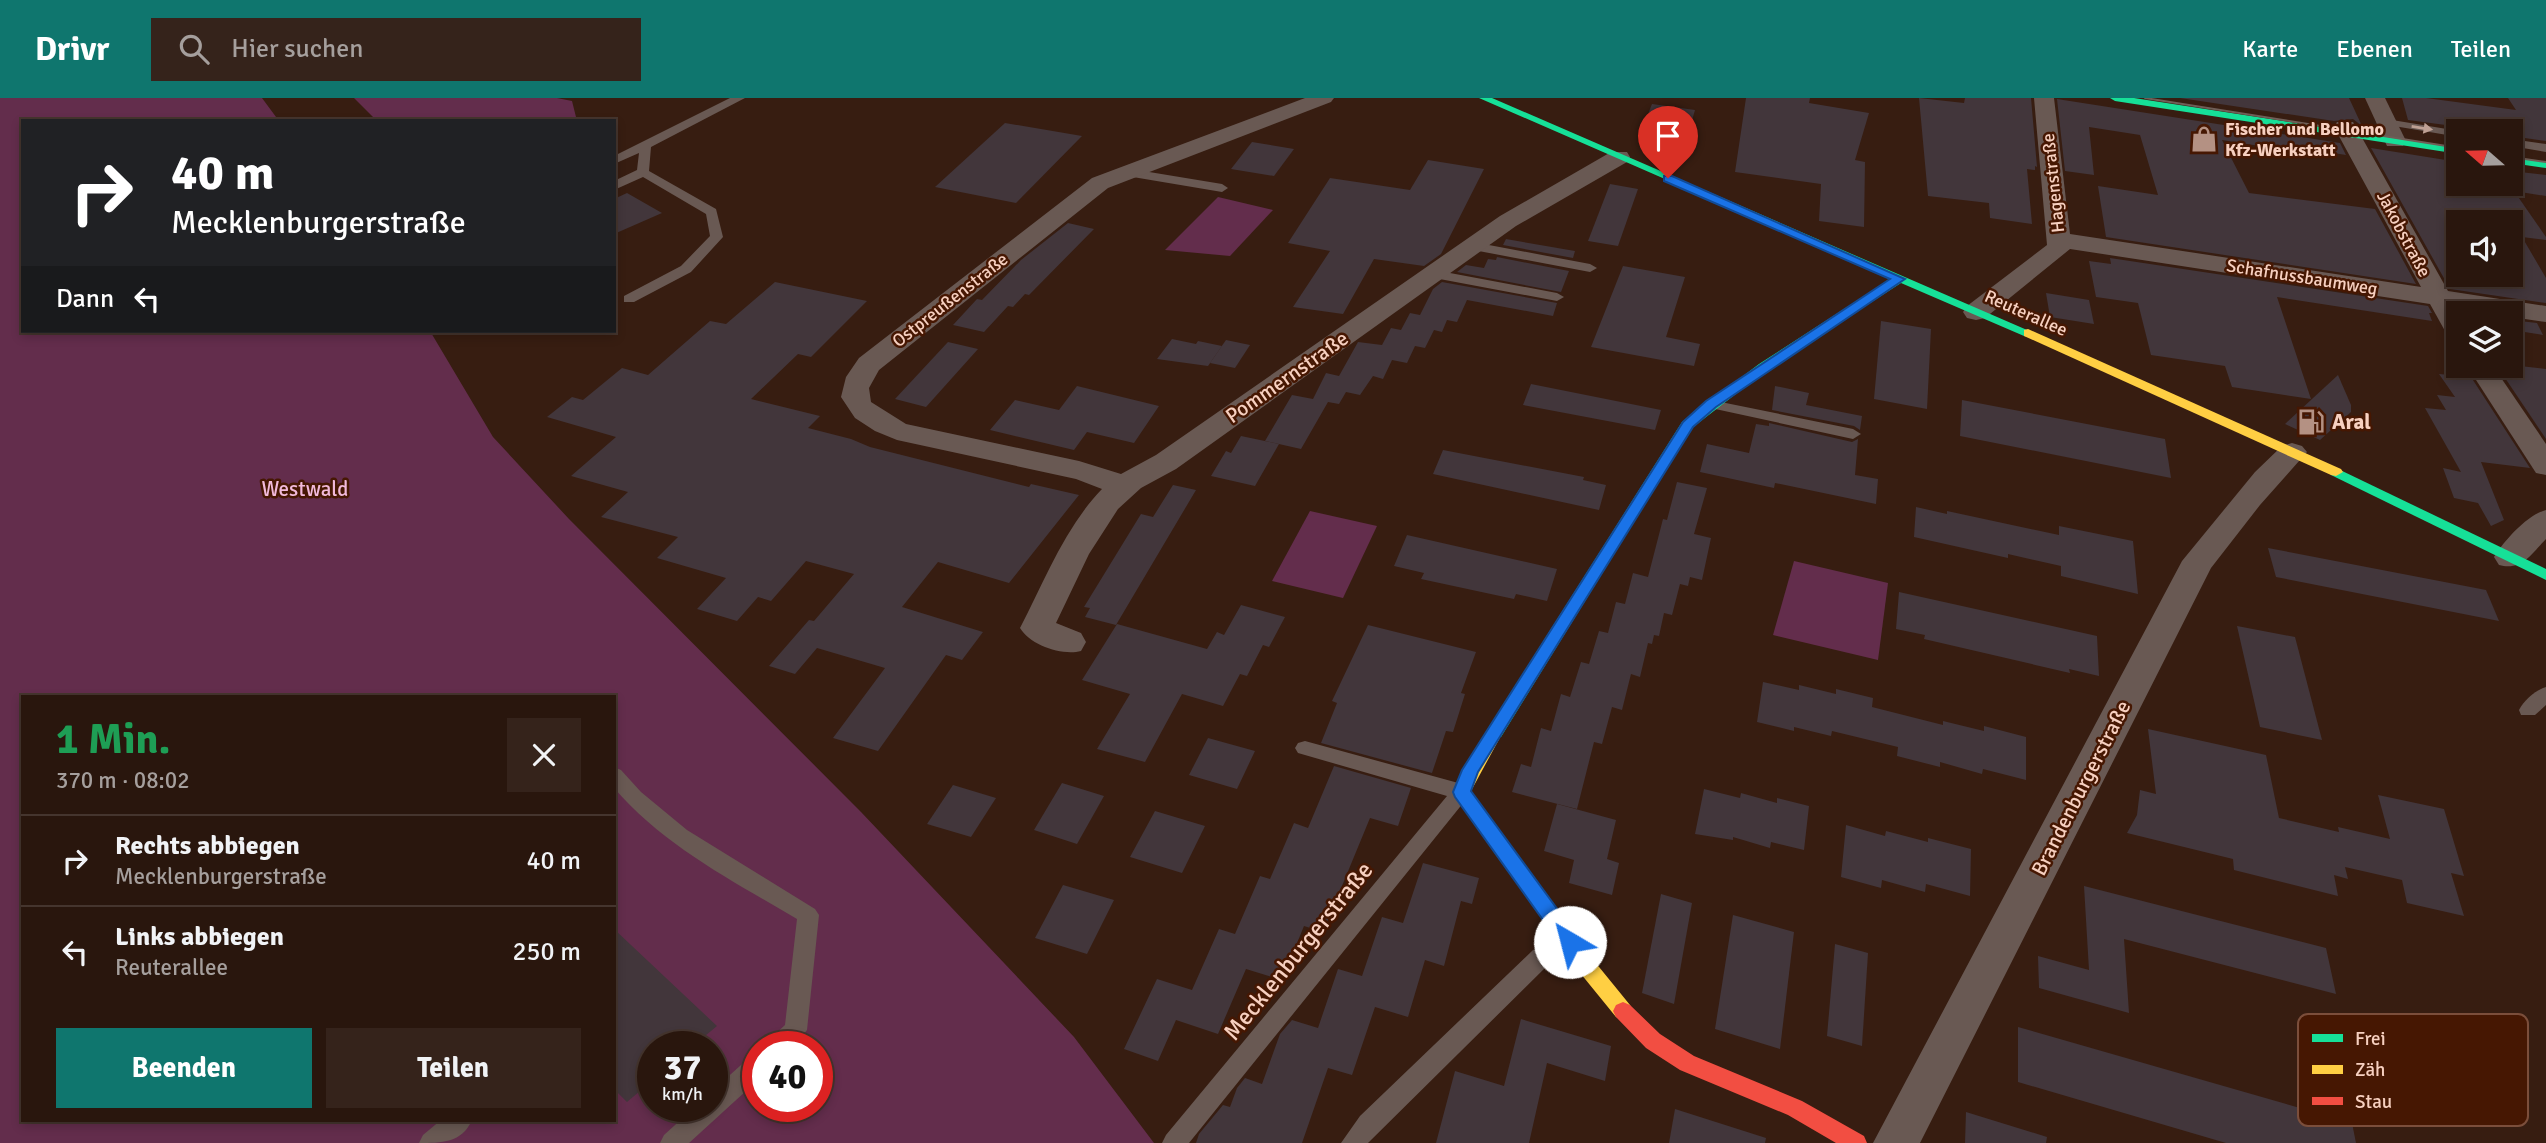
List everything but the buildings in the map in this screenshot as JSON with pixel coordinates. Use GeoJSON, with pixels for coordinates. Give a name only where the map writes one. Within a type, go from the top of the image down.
{"type":"FeatureCollection","features":[{"type":"Feature","properties":{"kind":"street","name":"Ostpreußenstraße"},"geometry":{"type":"LineString","coordinates":[[1121,488],[1104,477],[1079,470],[897,431],[876,420],[856,403],[853,390],[859,376],[869,364],[1084,192],[1125,172],[1324,98]]}},
{"type":"Feature","properties":{"kind":"street","name":"Reuterallee"},"geometry":{"type":"LineString","coordinates":[[1484,98],[2292,452],[2510,556],[2546,576]]}},
{"type":"Feature","properties":{"kind":"street","name":"Hagenstraße"},"geometry":{"type":"LineString","coordinates":[[1976,312],[2059,247],[2044,98]]}},
{"type":"Feature","properties":{"kind":"street"},"geometry":{"type":"LineString","coordinates":[[2115,98],[2347,131],[2391,132],[2446,143]]}},
{"type":"Feature","properties":{"kind":"street"},"geometry":{"type":"LineString","coordinates":[[2162,98],[2347,131]]}},
{"type":"Feature","properties":{"kind":"street"},"geometry":{"type":"LineString","coordinates":[[2375,98],[2391,132],[2446,147]]}},
{"type":"Feature","properties":{"kind":"street","name":"Jakobstraße"},"geometry":{"type":"LineString","coordinates":[[2347,131],[2446,311]]}},
{"type":"Feature","properties":{"kind":"street"},"geometry":{"type":"LineString","coordinates":[[2524,156],[2546,159]]}},
{"type":"Feature","properties":{"kind":"street","name":"Pommernstraße"},"geometry":{"type":"LineString","coordinates":[[1069,642],[1037,628],[1089,528],[1107,502],[1121,488],[1166,462],[1537,202],[1619,157]]}},
{"type":"Feature","properties":{"kind":"street"},"geometry":{"type":"LineString","coordinates":[[2524,162],[2546,165]]}},
{"type":"Feature","properties":{"kind":"street","name":"Schafnussbaumweg"},"geometry":{"type":"LineString","coordinates":[[2059,240],[2546,314]]}},
{"type":"Feature","properties":{"kind":"street","name":"Mecklenburgerstraße"},"geometry":{"type":"LineString","coordinates":[[1462,792],[1480,754],[1688,425],[1711,404],[1899,279]]}},
{"type":"Feature","properties":{"kind":"street"},"geometry":{"type":"LineString","coordinates":[[2488,378],[2546,466]]}},
{"type":"Feature","properties":{"kind":"street","name":"Brandenburgerstraße"},"geometry":{"type":"LineString","coordinates":[[1896,1143],[2198,561],[2208,553],[2226,527],[2292,452]]}},
{"type":"Feature","properties":{"kind":"street"},"geometry":{"type":"LineString","coordinates":[[2510,556],[2546,520]]}},
{"type":"Feature","properties":{"kind":"street"},"geometry":{"type":"LineString","coordinates":[[1462,792],[1620,1008],[1653,1041],[1687,1063],[1795,1108],[1856,1143]]}},
{"type":"Feature","properties":{"kind":"lane"},"geometry":{"type":"LineString","coordinates":[[616,160],[739,98]]}},
{"type":"Feature","properties":{"kind":"lane"},"geometry":{"type":"LineString","coordinates":[[2391,132],[2446,134]]}},
{"type":"Feature","properties":{"kind":"lane"},"geometry":{"type":"LineString","coordinates":[[2524,144],[2546,148]]}},
{"type":"Feature","properties":{"kind":"lane"},"geometry":{"type":"LineString","coordinates":[[643,172],[645,146]]}},
{"type":"Feature","properties":{"kind":"lane"},"geometry":{"type":"LineString","coordinates":[[616,185],[643,172]]}},
{"type":"Feature","properties":{"kind":"lane"},"geometry":{"type":"LineString","coordinates":[[629,299],[686,269],[717,237],[712,212],[643,172]]}},
{"type":"Feature","properties":{"kind":"lane"},"geometry":{"type":"LineString","coordinates":[[1125,172],[1222,188]]}},
{"type":"Feature","properties":{"kind":"lane"},"geometry":{"type":"LineString","coordinates":[[1473,246],[1590,268]]}},
{"type":"Feature","properties":{"kind":"lane"},"geometry":{"type":"LineString","coordinates":[[1434,274],[1557,297]]}},
{"type":"Feature","properties":{"kind":"lane"},"geometry":{"type":"LineString","coordinates":[[1711,404],[1853,434]]}},
{"type":"Feature","properties":{"kind":"lane"},"geometry":{"type":"LineString","coordinates":[[2528,710],[2546,694]]}},
{"type":"Feature","properties":{"kind":"lane"},"geometry":{"type":"LineString","coordinates":[[1305,748],[1462,792]]}},
{"type":"Feature","properties":{"kind":"lane"},"geometry":{"type":"LineString","coordinates":[[616,778],[629,794],[690,842],[808,915],[795,1031]]}},
{"type":"Feature","properties":{"kind":"lane","name":"Mecklenburgerstraße"},"geometry":{"type":"LineString","coordinates":[[1174,1143],[1462,792]]}},
{"type":"Feature","properties":{"kind":"lane"},"geometry":{"type":"LineString","coordinates":[[1353,1143],[1368,1124],[1541,957],[1570,942]]}},
{"type":"Feature","properties":{"kind":"lane"},"geometry":{"type":"LineString","coordinates":[[672,1143],[742,1080]]}},
{"type":"Feature","properties":{"kind":"lane"},"geometry":{"type":"LineString","coordinates":[[431,1143],[457,1122]]}},
{"type":"Feature","properties":{"kind":"green space","name":"Westwald"},"geometry":{"type":"Polygon","coordinates":[[[0,98],[262,98],[278,119],[21,119],[21,333],[431,333],[493,437],[569,519],[861,812],[1074,1037],[1154,1143],[0,1143],[0,98]]]}},
{"type":"Feature","properties":{"kind":"green space"},"geometry":{"type":"Polygon","coordinates":[[[354,98],[557,98],[572,101],[576,119],[375,119],[354,98]]]}},
{"type":"Feature","properties":{"kind":"green space"},"geometry":{"type":"Polygon","coordinates":[[[1218,197],[1273,210],[1230,256],[1165,250],[1218,197]]]}},
{"type":"Feature","properties":{"kind":"green space"},"geometry":{"type":"Polygon","coordinates":[[[1310,511],[1377,526],[1343,598],[1272,581],[1310,511]]]}},
{"type":"Feature","properties":{"kind":"green space"},"geometry":{"type":"Polygon","coordinates":[[[1794,561],[1888,583],[1878,660],[1773,635],[1794,561]]]}},
{"type":"Feature","properties":{"kind":"tram line"},"geometry":{"type":"LineString","coordinates":[[2145,98],[2446,146]]}},
{"type":"Feature","properties":{"kind":"tram line"},"geometry":{"type":"LineString","coordinates":[[2524,159],[2546,162]]}},
{"type":"Feature","properties":{"kind":"traffic: fast"},"geometry":{"type":"LineString","coordinates":[[1484,98],[2028,333]]}},
{"type":"Feature","properties":{"kind":"traffic: fast"},"geometry":{"type":"LineString","coordinates":[[2115,98],[2446,149]]}},
{"type":"Feature","properties":{"kind":"traffic: fast"},"geometry":{"type":"LineString","coordinates":[[2524,162],[2546,165]]}},
{"type":"Feature","properties":{"kind":"traffic: fast"},"geometry":{"type":"LineString","coordinates":[[1495,732],[1687,425],[1763,366],[1899,279]]}},
{"type":"Feature","properties":{"kind":"traffic: fast"},"geometry":{"type":"LineString","coordinates":[[2336,472],[2546,575]]}},
{"type":"Feature","properties":{"kind":"traffic: slow"},"geometry":{"type":"LineString","coordinates":[[2028,333],[2336,472]]}},
{"type":"Feature","properties":{"kind":"traffic: slow"},"geometry":{"type":"LineString","coordinates":[[1495,732],[1462,792],[1588,968],[1623,1011]]}},
{"type":"Feature","properties":{"kind":"traffic: jam"},"geometry":{"type":"LineString","coordinates":[[1623,1011],[1653,1041],[1687,1063],[1795,1108],[1856,1143]]}},
{"type":"Feature","properties":{"kind":"place","name":"Fischer und Bellomo Kfz-Werkstatt"},"geometry":{"type":"Point","coordinates":[2204,139]}},
{"type":"Feature","properties":{"kind":"place","name":"Aral"},"geometry":{"type":"Point","coordinates":[2311,422]}},
{"type":"Feature","properties":{"kind":"route"},"geometry":{"type":"LineString","coordinates":[[1570,942],[1462,792],[1470,770],[1688,425],[1711,404],[1787,351],[1872,299],[1899,279],[1668,178]]}}]}
